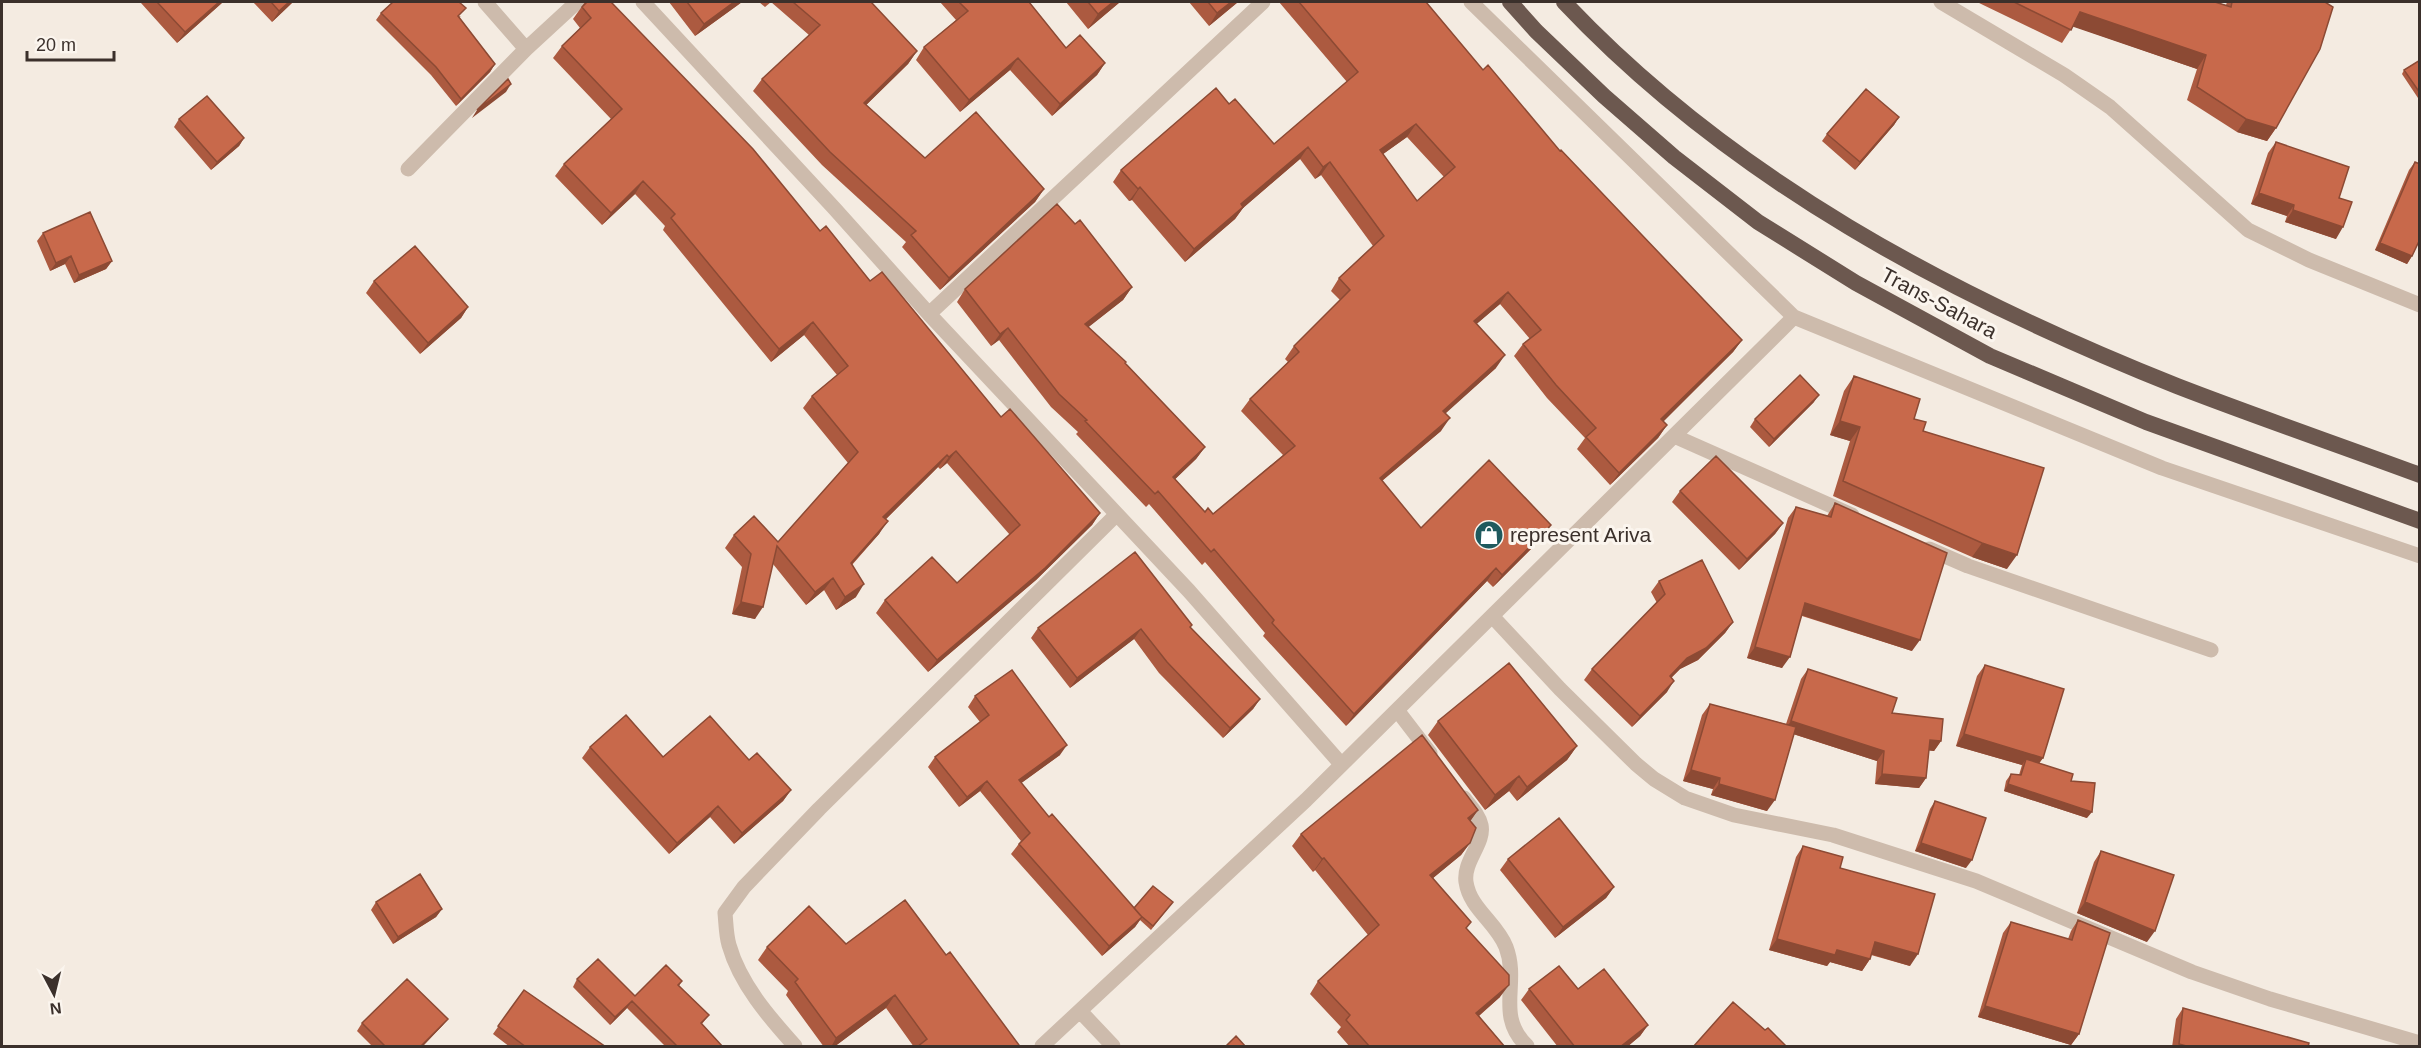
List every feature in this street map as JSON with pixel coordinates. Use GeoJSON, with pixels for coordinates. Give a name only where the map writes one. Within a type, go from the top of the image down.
{"type":"FeatureCollection","features":[{"type":"Feature","properties":{"kind":"highway","name":"Trans-Sahara"},"geometry":{"type":"LineString","coordinates":[[1510,2],[1536,31],[1587,80],[1674,157],[1758,222],[1856,284],[1989,356],[2146,422],[2420,521]]}},
{"type":"Feature","properties":{"kind":"highway","name":"Trans-Sahara"},"geometry":{"type":"LineString","coordinates":[[1564,2],[1599,39],[1692,118],[1756,168],[1820,211],[1924,271],[2055,334],[2177,386],[2420,475]]}},
{"type":"Feature","properties":{"kind":"street"},"geometry":{"type":"LineString","coordinates":[[485,2],[526,49]]}},
{"type":"Feature","properties":{"kind":"street"},"geometry":{"type":"LineString","coordinates":[[408,169],[526,49],[576,2]]}},
{"type":"Feature","properties":{"kind":"street"},"geometry":{"type":"LineString","coordinates":[[643,2],[929,314],[1189,591],[1341,764]]}},
{"type":"Feature","properties":{"kind":"street"},"geometry":{"type":"LineString","coordinates":[[929,314],[1263,2]]}},
{"type":"Feature","properties":{"kind":"street"},"geometry":{"type":"LineString","coordinates":[[1471,2],[1794,317],[2162,468],[2420,556]]}},
{"type":"Feature","properties":{"kind":"street"},"geometry":{"type":"LineString","coordinates":[[1941,2],[2064,75],[2110,107],[2248,230],[2309,260],[2420,305]]}},
{"type":"Feature","properties":{"kind":"street"},"geometry":{"type":"LineString","coordinates":[[1042,1047],[1397,710],[1794,317]]}},
{"type":"Feature","properties":{"kind":"street"},"geometry":{"type":"LineString","coordinates":[[1674,436],[1862,519]]}},
{"type":"Feature","properties":{"kind":"street"},"geometry":{"type":"LineString","coordinates":[[795,1047],[763,1009],[742,974],[729,945],[725,913],[744,887],[819,809],[1116,515]]}},
{"type":"Feature","properties":{"kind":"street"},"geometry":{"type":"LineString","coordinates":[[1915,542],[1968,566],[2211,650]]}},
{"type":"Feature","properties":{"kind":"street"},"geometry":{"type":"LineString","coordinates":[[1492,616],[1560,689],[1636,764],[1654,779],[1685,798],[1734,815],[1833,835],[1976,881],[2192,972],[2270,999],[2420,1043]]}},
{"type":"Feature","properties":{"kind":"street"},"geometry":{"type":"LineString","coordinates":[[1397,710],[1437,762]]}},
{"type":"Feature","properties":{"kind":"street"},"geometry":{"type":"LineString","coordinates":[[1457,789],[1477,815],[1482,826],[1466,872],[1466,883],[1480,913],[1495,926],[1506,948],[1511,971],[1508,1004],[1510,1018],[1516,1035],[1527,1047]]}},
{"type":"Feature","properties":{"kind":"street"},"geometry":{"type":"LineString","coordinates":[[1080,1011],[1113,1047]]}},
{"type":"Feature","properties":{"kind":"building"},"geometry":{"type":"Polygon","coordinates":[[[157,2],[219,2],[185,32],[157,2]]]}},
{"type":"Feature","properties":{"kind":"building"},"geometry":{"type":"Polygon","coordinates":[[[271,2],[289,2],[279,11],[271,2]]]}},
{"type":"Feature","properties":{"kind":"building"},"geometry":{"type":"Polygon","coordinates":[[[393,2],[459,2],[466,8],[458,16],[495,64],[461,99],[436,67],[381,13],[393,2]]]}},
{"type":"Feature","properties":{"kind":"building"},"geometry":{"type":"Polygon","coordinates":[[[587,2],[611,2],[753,149],[820,231],[826,226],[870,281],[882,272],[1001,417],[1010,409],[1100,513],[1045,568],[937,660],[885,600],[932,557],[957,583],[1020,525],[956,451],[949,457],[947,455],[883,517],[888,521],[851,563],[864,584],[845,597],[833,578],[815,592],[777,546],[763,607],[741,602],[751,554],[734,535],[754,516],[778,542],[858,452],[812,396],[848,366],[813,322],[779,349],[671,218],[675,214],[643,181],[611,213],[564,164],[622,109],[562,46],[591,18],[582,7],[587,2]]]}},
{"type":"Feature","properties":{"kind":"building"},"geometry":{"type":"Polygon","coordinates":[[[687,2],[734,2],[704,24],[687,2]]]}},
{"type":"Feature","properties":{"kind":"building"},"geometry":{"type":"Polygon","coordinates":[[[793,2],[871,2],[917,51],[864,103],[925,158],[976,112],[1044,189],[949,278],[911,235],[916,231],[830,152],[762,79],[820,25],[793,2]]]}},
{"type":"Feature","properties":{"kind":"building"},"geometry":{"type":"Polygon","coordinates":[[[959,2],[1029,2],[1066,48],[1080,35],[1105,63],[1060,104],[1018,58],[969,100],[924,47],[968,11],[959,2]]]}},
{"type":"Feature","properties":{"kind":"building"},"geometry":{"type":"Polygon","coordinates":[[[1088,2],[1113,2],[1098,14],[1088,2]]]}},
{"type":"Feature","properties":{"kind":"building"},"geometry":{"type":"Polygon","coordinates":[[[1208,2],[1231,2],[1217,13],[1208,2]]]}},
{"type":"Feature","properties":{"kind":"building"},"geometry":{"type":"Polygon","coordinates":[[[1299,2],[1426,2],[1483,70],[1488,65],[1560,151],[1742,340],[1661,419],[1667,425],[1619,473],[1586,437],[1596,428],[1556,385],[1523,344],[1541,330],[1508,292],[1474,321],[1505,355],[1443,411],[1450,418],[1380,478],[1421,528],[1489,460],[1551,525],[1502,575],[1496,568],[1354,714],[1272,623],[1274,620],[1214,549],[1211,552],[1158,491],[1155,494],[1085,421],[1087,420],[1059,394],[1008,328],[1000,334],[965,289],[1057,204],[1075,224],[1080,220],[1132,287],[1085,324],[1126,362],[1205,447],[1173,477],[1205,512],[1208,508],[1213,514],[1295,446],[1250,399],[1299,352],[1294,346],[1350,290],[1339,278],[1384,236],[1330,162],[1323,167],[1308,147],[1241,204],[1243,207],[1194,249],[1140,187],[1138,189],[1121,170],[1216,88],[1229,104],[1235,99],[1274,144],[1358,72],[1299,2]],[[1416,124],[1380,150],[1417,201],[1455,167],[1416,124]]]}},
{"type":"Feature","properties":{"kind":"building"},"geometry":{"type":"Polygon","coordinates":[[[2014,2],[2215,2],[2231,7],[2232,2],[2325,2],[2333,7],[2320,49],[2276,128],[2246,119],[2197,87],[2206,55],[2080,12],[2071,30],[2014,2]]]}},
{"type":"Feature","properties":{"kind":"building"},"geometry":{"type":"Polygon","coordinates":[[[2420,60],[2420,93],[2404,70],[2420,60]]]}},
{"type":"Feature","properties":{"kind":"building"},"geometry":{"type":"Polygon","coordinates":[[[508,79],[511,84],[477,110],[508,79]]]}},
{"type":"Feature","properties":{"kind":"building"},"geometry":{"type":"Polygon","coordinates":[[[1866,89],[1899,117],[1860,162],[1827,134],[1866,89]]]}},
{"type":"Feature","properties":{"kind":"building"},"geometry":{"type":"Polygon","coordinates":[[[207,96],[244,138],[217,162],[179,119],[207,96]]]}},
{"type":"Feature","properties":{"kind":"building"},"geometry":{"type":"Polygon","coordinates":[[[2276,142],[2349,167],[2339,198],[2352,202],[2343,227],[2293,210],[2294,205],[2259,193],[2276,142]]]}},
{"type":"Feature","properties":{"kind":"building"},"geometry":{"type":"Polygon","coordinates":[[[2415,162],[2420,164],[2420,239],[2412,256],[2380,243],[2415,162]]]}},
{"type":"Feature","properties":{"kind":"building"},"geometry":{"type":"Polygon","coordinates":[[[90,212],[112,261],[79,275],[71,256],[56,263],[43,233],[90,212]]]}},
{"type":"Feature","properties":{"kind":"building"},"geometry":{"type":"Polygon","coordinates":[[[415,246],[468,307],[428,343],[374,281],[415,246]]]}},
{"type":"Feature","properties":{"kind":"building"},"geometry":{"type":"Polygon","coordinates":[[[1800,375],[1819,395],[1774,439],[1755,419],[1800,375]]]}},
{"type":"Feature","properties":{"kind":"building"},"geometry":{"type":"Polygon","coordinates":[[[1854,376],[1920,399],[1914,419],[1926,422],[1923,431],[2044,468],[2017,555],[1982,543],[1843,481],[1860,427],[1840,421],[1854,376]]]}},
{"type":"Feature","properties":{"kind":"building"},"geometry":{"type":"Polygon","coordinates":[[[1716,456],[1783,523],[1747,559],[1680,491],[1716,456]]]}},
{"type":"Feature","properties":{"kind":"building"},"geometry":{"type":"Polygon","coordinates":[[[1835,503],[1947,553],[1920,640],[1805,603],[1790,657],[1755,647],[1796,507],[1831,517],[1835,503]]]}},
{"type":"Feature","properties":{"kind":"building"},"geometry":{"type":"Polygon","coordinates":[[[1135,552],[1192,625],[1190,627],[1260,699],[1230,728],[1167,662],[1141,629],[1077,678],[1038,628],[1135,552]]]}},
{"type":"Feature","properties":{"kind":"building"},"geometry":{"type":"Polygon","coordinates":[[[1702,560],[1733,622],[1706,648],[1687,658],[1670,676],[1674,681],[1640,716],[1592,669],[1665,594],[1659,581],[1702,560]]]}},
{"type":"Feature","properties":{"kind":"building"},"geometry":{"type":"Polygon","coordinates":[[[1509,663],[1577,746],[1527,787],[1519,776],[1495,795],[1438,721],[1509,663]]]}},
{"type":"Feature","properties":{"kind":"building"},"geometry":{"type":"Polygon","coordinates":[[[1985,665],[2064,689],[2043,758],[1964,734],[1985,665]]]}},
{"type":"Feature","properties":{"kind":"building"},"geometry":{"type":"Polygon","coordinates":[[[1808,669],[1897,698],[1892,713],[1943,719],[1941,741],[1930,740],[1926,778],[1882,774],[1884,751],[1791,721],[1808,669]]]}},
{"type":"Feature","properties":{"kind":"building"},"geometry":{"type":"Polygon","coordinates":[[[1012,670],[1067,745],[1019,780],[1049,817],[1052,814],[1142,917],[1109,946],[1019,844],[1030,833],[987,781],[967,797],[935,757],[989,715],[975,696],[1012,670]]]}},
{"type":"Feature","properties":{"kind":"building"},"geometry":{"type":"Polygon","coordinates":[[[1710,704],[1796,727],[1775,800],[1719,784],[1720,778],[1691,770],[1710,704]]]}},
{"type":"Feature","properties":{"kind":"building"},"geometry":{"type":"Polygon","coordinates":[[[626,715],[663,757],[710,716],[749,760],[757,753],[791,790],[742,833],[718,806],[677,843],[590,747],[626,715]]]}},
{"type":"Feature","properties":{"kind":"building"},"geometry":{"type":"Polygon","coordinates":[[[1422,735],[1478,810],[1468,818],[1476,828],[1470,843],[1430,875],[1471,922],[1466,928],[1509,975],[1509,985],[1476,1013],[1505,1047],[1370,1047],[1346,1020],[1350,1015],[1318,981],[1379,925],[1324,858],[1322,859],[1301,834],[1422,735]]]}},
{"type":"Feature","properties":{"kind":"building"},"geometry":{"type":"Polygon","coordinates":[[[2026,759],[2073,774],[2071,781],[2095,783],[2092,812],[2008,784],[2011,774],[2021,775],[2026,759]]]}},
{"type":"Feature","properties":{"kind":"building"},"geometry":{"type":"Polygon","coordinates":[[[1935,801],[1986,818],[1972,860],[1921,843],[1935,801]]]}},
{"type":"Feature","properties":{"kind":"building"},"geometry":{"type":"Polygon","coordinates":[[[1559,818],[1614,887],[1563,927],[1508,859],[1559,818]]]}},
{"type":"Feature","properties":{"kind":"building"},"geometry":{"type":"Polygon","coordinates":[[[1803,846],[1843,857],[1840,868],[1935,894],[1918,954],[1875,942],[1870,959],[1837,950],[1835,955],[1777,939],[1803,846]]]}},
{"type":"Feature","properties":{"kind":"building"},"geometry":{"type":"Polygon","coordinates":[[[2101,851],[2174,875],[2155,931],[2085,902],[2101,851]]]}},
{"type":"Feature","properties":{"kind":"building"},"geometry":{"type":"Polygon","coordinates":[[[420,874],[442,909],[398,937],[376,902],[420,874]]]}},
{"type":"Feature","properties":{"kind":"building"},"geometry":{"type":"Polygon","coordinates":[[[1153,886],[1173,902],[1153,926],[1134,908],[1153,886]]]}},
{"type":"Feature","properties":{"kind":"building"},"geometry":{"type":"Polygon","coordinates":[[[905,900],[946,955],[950,952],[1019,1045],[1016,1047],[917,1047],[927,1039],[895,995],[836,1038],[795,982],[798,979],[767,947],[809,906],[846,944],[905,900]]]}},
{"type":"Feature","properties":{"kind":"building"},"geometry":{"type":"Polygon","coordinates":[[[2078,920],[2110,933],[2079,1034],[1985,1006],[2011,922],[2072,940],[2078,920]]]}},
{"type":"Feature","properties":{"kind":"building"},"geometry":{"type":"Polygon","coordinates":[[[598,959],[635,996],[666,965],[682,981],[678,985],[709,1015],[701,1023],[723,1047],[678,1047],[632,1001],[615,1017],[577,979],[598,959]]]}},
{"type":"Feature","properties":{"kind":"building"},"geometry":{"type":"Polygon","coordinates":[[[1559,966],[1578,989],[1604,969],[1648,1025],[1620,1047],[1575,1047],[1529,989],[1559,966]]]}},
{"type":"Feature","properties":{"kind":"building"},"geometry":{"type":"Polygon","coordinates":[[[407,979],[448,1019],[420,1047],[386,1047],[362,1023],[407,979]]]}},
{"type":"Feature","properties":{"kind":"building"},"geometry":{"type":"Polygon","coordinates":[[[524,990],[606,1047],[526,1047],[498,1026],[524,990]]]}},
{"type":"Feature","properties":{"kind":"building"},"geometry":{"type":"Polygon","coordinates":[[[1733,1002],[1765,1030],[1768,1028],[1787,1047],[1693,1047],[1733,1002]]]}},
{"type":"Feature","properties":{"kind":"building"},"geometry":{"type":"Polygon","coordinates":[[[2183,1008],[2309,1043],[2308,1047],[2190,1047],[2179,1044],[2183,1008]]]}},
{"type":"Feature","properties":{"kind":"building"},"geometry":{"type":"Polygon","coordinates":[[[1236,1036],[1246,1047],[1225,1047],[1236,1036]]]}},
{"type":"Feature","properties":{"kind":"place","name":"represent Ariva"},"geometry":{"type":"Point","coordinates":[1489,535]}}]}
